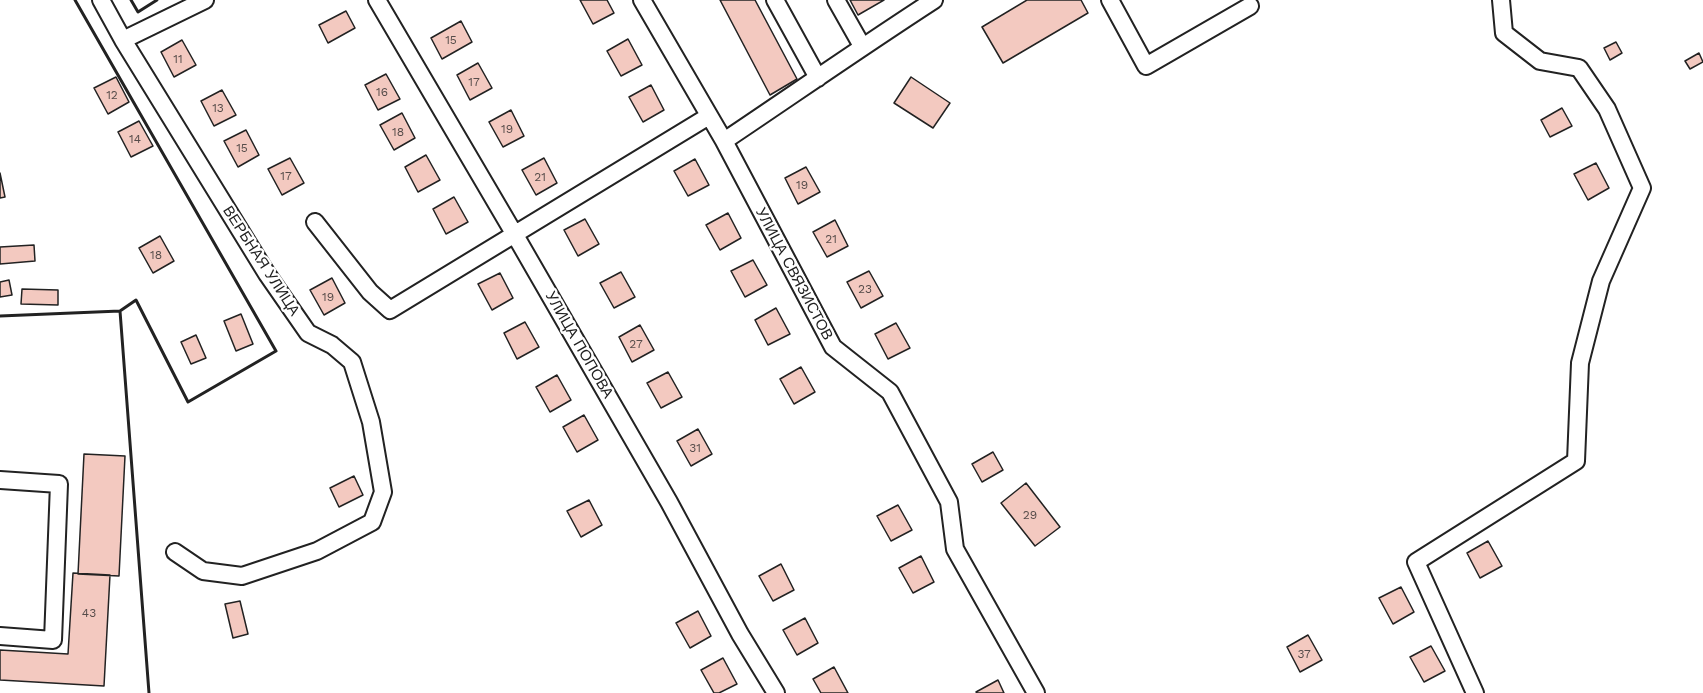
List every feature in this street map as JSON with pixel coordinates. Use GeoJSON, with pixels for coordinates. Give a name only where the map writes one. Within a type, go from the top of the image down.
{"type":"FeatureCollection","features":[{"type":"Feature","properties":{"kind":"street","name":"ВЕРБНАЯ УЛИЦА"},"geometry":{"type":"LineString","coordinates":[[101,0],[123,40],[267,274],[308,333],[332,345],[352,362],[371,422],[383,492],[372,522],[317,551],[243,576],[203,571],[175,552]]}},
{"type":"Feature","properties":{"kind":"street"},"geometry":{"type":"LineString","coordinates":[[123,40],[205,0]]}},
{"type":"Feature","properties":{"kind":"street","name":"УЛИЦА ПОПОВА"},"geometry":{"type":"LineString","coordinates":[[378,0],[669,502],[740,634],[776,693]]}},
{"type":"Feature","properties":{"kind":"street","name":"УЛИЦА СВЯЗИСТОВ"},"geometry":{"type":"LineString","coordinates":[[642,0],[724,141],[833,347],[890,392],[949,502],[955,549],[1036,693]]}},
{"type":"Feature","properties":{"kind":"street"},"geometry":{"type":"LineString","coordinates":[[775,0],[818,78]]}},
{"type":"Feature","properties":{"kind":"street"},"geometry":{"type":"LineString","coordinates":[[836,0],[862,46]]}},
{"type":"Feature","properties":{"kind":"street"},"geometry":{"type":"LineString","coordinates":[[724,141],[862,46],[934,0]]}},
{"type":"Feature","properties":{"kind":"street"},"geometry":{"type":"LineString","coordinates":[[1110,0],[1146,66],[1250,6]]}},
{"type":"Feature","properties":{"kind":"street"},"geometry":{"type":"LineString","coordinates":[[1475,693],[1416,562],[1576,461],[1580,363],[1601,281],[1642,188],[1606,109],[1579,68],[1540,61],[1504,33],[1501,0]]}},
{"type":"Feature","properties":{"kind":"street"},"geometry":{"type":"LineString","coordinates":[[315,222],[370,292],[390,310],[709,116]]}},
{"type":"Feature","properties":{"kind":"street"},"geometry":{"type":"LineString","coordinates":[[0,480],[59,484],[53,640],[0,636]]}},
{"type":"Feature","properties":{"kind":"building"},"geometry":{"type":"Polygon","coordinates":[[[580,0],[607,0],[614,13],[593,24],[580,0]]]}},
{"type":"Feature","properties":{"kind":"building"},"geometry":{"type":"Polygon","coordinates":[[[720,0],[755,0],[797,79],[770,95],[720,0]]]}},
{"type":"Feature","properties":{"kind":"building"},"geometry":{"type":"Polygon","coordinates":[[[850,0],[884,0],[858,15],[850,0]]]}},
{"type":"Feature","properties":{"kind":"building"},"geometry":{"type":"Polygon","coordinates":[[[1027,0],[1081,0],[1088,13],[1003,63],[982,27],[1027,0]]]}},
{"type":"Feature","properties":{"kind":"building"},"geometry":{"type":"Polygon","coordinates":[[[346,11],[355,28],[328,43],[319,25],[346,11]]]}},
{"type":"Feature","properties":{"kind":"building"},"geometry":{"type":"Polygon","coordinates":[[[461,21],[472,42],[442,59],[431,38],[461,21]]]}},
{"type":"Feature","properties":{"kind":"building"},"geometry":{"type":"Polygon","coordinates":[[[628,39],[642,65],[621,76],[607,51],[628,39]]]}},
{"type":"Feature","properties":{"kind":"building"},"geometry":{"type":"Polygon","coordinates":[[[182,40],[196,65],[174,77],[161,52],[182,40]]]}},
{"type":"Feature","properties":{"kind":"building"},"geometry":{"type":"Polygon","coordinates":[[[1616,42],[1622,53],[1610,60],[1604,48],[1616,42]]]}},
{"type":"Feature","properties":{"kind":"building"},"geometry":{"type":"Polygon","coordinates":[[[1699,53],[1703,62],[1690,69],[1685,61],[1699,53]]]}},
{"type":"Feature","properties":{"kind":"building"},"geometry":{"type":"Polygon","coordinates":[[[478,63],[492,88],[470,100],[457,75],[478,63]]]}},
{"type":"Feature","properties":{"kind":"building"},"geometry":{"type":"Polygon","coordinates":[[[386,74],[400,99],[378,110],[365,85],[386,74]]]}},
{"type":"Feature","properties":{"kind":"building"},"geometry":{"type":"Polygon","coordinates":[[[116,77],[129,102],[108,114],[94,88],[116,77]]]}},
{"type":"Feature","properties":{"kind":"building"},"geometry":{"type":"Polygon","coordinates":[[[911,77],[950,103],[933,128],[894,103],[911,77]]]}},
{"type":"Feature","properties":{"kind":"building"},"geometry":{"type":"Polygon","coordinates":[[[651,85],[664,110],[643,122],[629,97],[651,85]]]}},
{"type":"Feature","properties":{"kind":"building"},"geometry":{"type":"Polygon","coordinates":[[[222,90],[236,115],[214,126],[201,101],[222,90]]]}},
{"type":"Feature","properties":{"kind":"building"},"geometry":{"type":"Polygon","coordinates":[[[1562,108],[1572,126],[1550,137],[1541,120],[1562,108]]]}},
{"type":"Feature","properties":{"kind":"building"},"geometry":{"type":"Polygon","coordinates":[[[511,110],[524,136],[503,147],[489,122],[511,110]]]}},
{"type":"Feature","properties":{"kind":"building"},"geometry":{"type":"Polygon","coordinates":[[[402,113],[415,138],[394,150],[380,125],[402,113]]]}},
{"type":"Feature","properties":{"kind":"building"},"geometry":{"type":"Polygon","coordinates":[[[139,121],[153,146],[131,157],[118,132],[139,121]]]}},
{"type":"Feature","properties":{"kind":"building"},"geometry":{"type":"Polygon","coordinates":[[[246,130],[259,155],[238,167],[224,141],[246,130]]]}},
{"type":"Feature","properties":{"kind":"building"},"geometry":{"type":"Polygon","coordinates":[[[426,155],[440,180],[418,192],[405,167],[426,155]]]}},
{"type":"Feature","properties":{"kind":"building"},"geometry":{"type":"Polygon","coordinates":[[[290,158],[304,183],[282,195],[268,169],[290,158]]]}},
{"type":"Feature","properties":{"kind":"building"},"geometry":{"type":"Polygon","coordinates":[[[544,158],[557,183],[536,195],[522,170],[544,158]]]}},
{"type":"Feature","properties":{"kind":"building"},"geometry":{"type":"Polygon","coordinates":[[[695,159],[709,185],[688,196],[674,171],[695,159]]]}},
{"type":"Feature","properties":{"kind":"building"},"geometry":{"type":"Polygon","coordinates":[[[1596,163],[1609,188],[1588,200],[1574,174],[1596,163]]]}},
{"type":"Feature","properties":{"kind":"building"},"geometry":{"type":"Polygon","coordinates":[[[806,167],[820,192],[798,204],[785,178],[806,167]]]}},
{"type":"Feature","properties":{"kind":"building"},"geometry":{"type":"Polygon","coordinates":[[[0,173],[5,197],[0,198],[0,173]]]}},
{"type":"Feature","properties":{"kind":"building"},"geometry":{"type":"Polygon","coordinates":[[[454,197],[468,222],[446,234],[433,209],[454,197]]]}},
{"type":"Feature","properties":{"kind":"building"},"geometry":{"type":"Polygon","coordinates":[[[728,213],[741,238],[720,250],[706,225],[728,213]]]}},
{"type":"Feature","properties":{"kind":"building"},"geometry":{"type":"Polygon","coordinates":[[[585,219],[599,244],[578,256],[564,230],[585,219]]]}},
{"type":"Feature","properties":{"kind":"building"},"geometry":{"type":"Polygon","coordinates":[[[835,220],[848,246],[827,257],[813,232],[835,220]]]}},
{"type":"Feature","properties":{"kind":"building"},"geometry":{"type":"Polygon","coordinates":[[[160,236],[174,261],[153,273],[139,248],[160,236]]]}},
{"type":"Feature","properties":{"kind":"building"},"geometry":{"type":"Polygon","coordinates":[[[34,245],[35,261],[0,264],[0,247],[34,245]]]}},
{"type":"Feature","properties":{"kind":"building"},"geometry":{"type":"Polygon","coordinates":[[[753,260],[767,285],[745,297],[731,271],[753,260]]]}},
{"type":"Feature","properties":{"kind":"building"},"geometry":{"type":"Polygon","coordinates":[[[869,271],[883,296],[861,308],[847,282],[869,271]]]}},
{"type":"Feature","properties":{"kind":"building"},"geometry":{"type":"Polygon","coordinates":[[[621,272],[635,297],[614,308],[600,283],[621,272]]]}},
{"type":"Feature","properties":{"kind":"building"},"geometry":{"type":"Polygon","coordinates":[[[500,273],[513,298],[492,310],[478,284],[500,273]]]}},
{"type":"Feature","properties":{"kind":"building"},"geometry":{"type":"Polygon","coordinates":[[[332,278],[345,303],[324,315],[310,290],[332,278]]]}},
{"type":"Feature","properties":{"kind":"building"},"geometry":{"type":"Polygon","coordinates":[[[9,280],[12,295],[0,297],[0,282],[9,280]]]}},
{"type":"Feature","properties":{"kind":"building"},"geometry":{"type":"Polygon","coordinates":[[[22,289],[58,290],[58,305],[21,304],[22,289]]]}},
{"type":"Feature","properties":{"kind":"building"},"geometry":{"type":"Polygon","coordinates":[[[776,308],[790,334],[768,345],[755,320],[776,308]]]}},
{"type":"Feature","properties":{"kind":"building"},"geometry":{"type":"Polygon","coordinates":[[[241,314],[253,344],[236,351],[224,321],[241,314]]]}},
{"type":"Feature","properties":{"kind":"building"},"geometry":{"type":"Polygon","coordinates":[[[525,322],[539,347],[517,359],[504,333],[525,322]]]}},
{"type":"Feature","properties":{"kind":"building"},"geometry":{"type":"Polygon","coordinates":[[[896,323],[910,348],[888,359],[875,334],[896,323]]]}},
{"type":"Feature","properties":{"kind":"building"},"geometry":{"type":"Polygon","coordinates":[[[640,325],[654,350],[632,362],[619,337],[640,325]]]}},
{"type":"Feature","properties":{"kind":"building"},"geometry":{"type":"Polygon","coordinates":[[[196,335],[206,358],[191,364],[181,342],[196,335]]]}},
{"type":"Feature","properties":{"kind":"building"},"geometry":{"type":"Polygon","coordinates":[[[801,367],[815,392],[794,404],[780,379],[801,367]]]}},
{"type":"Feature","properties":{"kind":"building"},"geometry":{"type":"Polygon","coordinates":[[[668,372],[682,397],[661,408],[647,383],[668,372]]]}},
{"type":"Feature","properties":{"kind":"building"},"geometry":{"type":"Polygon","coordinates":[[[557,375],[571,400],[550,412],[536,387],[557,375]]]}},
{"type":"Feature","properties":{"kind":"building"},"geometry":{"type":"Polygon","coordinates":[[[584,415],[598,440],[577,452],[563,427],[584,415]]]}},
{"type":"Feature","properties":{"kind":"building"},"geometry":{"type":"Polygon","coordinates":[[[698,429],[712,454],[691,466],[677,441],[698,429]]]}},
{"type":"Feature","properties":{"kind":"building"},"geometry":{"type":"Polygon","coordinates":[[[993,452],[1003,470],[982,482],[972,464],[993,452]]]}},
{"type":"Feature","properties":{"kind":"building"},"geometry":{"type":"Polygon","coordinates":[[[84,454],[125,456],[119,576],[78,574],[84,454]]]}},
{"type":"Feature","properties":{"kind":"building"},"geometry":{"type":"Polygon","coordinates":[[[354,476],[363,495],[339,507],[330,488],[354,476]]]}},
{"type":"Feature","properties":{"kind":"building"},"geometry":{"type":"Polygon","coordinates":[[[1026,483],[1060,527],[1035,546],[1001,503],[1026,483]]]}},
{"type":"Feature","properties":{"kind":"building"},"geometry":{"type":"Polygon","coordinates":[[[589,500],[602,525],[581,537],[567,511],[589,500]]]}},
{"type":"Feature","properties":{"kind":"building"},"geometry":{"type":"Polygon","coordinates":[[[898,505],[912,530],[891,541],[877,516],[898,505]]]}},
{"type":"Feature","properties":{"kind":"building"},"geometry":{"type":"Polygon","coordinates":[[[1488,541],[1502,566],[1480,578],[1467,553],[1488,541]]]}},
{"type":"Feature","properties":{"kind":"building"},"geometry":{"type":"Polygon","coordinates":[[[921,556],[934,582],[913,593],[899,568],[921,556]]]}},
{"type":"Feature","properties":{"kind":"building"},"geometry":{"type":"Polygon","coordinates":[[[781,564],[794,590],[773,601],[759,576],[781,564]]]}},
{"type":"Feature","properties":{"kind":"building"},"geometry":{"type":"Polygon","coordinates":[[[73,573],[110,575],[104,686],[0,680],[0,650],[68,654],[73,573]]]}},
{"type":"Feature","properties":{"kind":"building"},"geometry":{"type":"Polygon","coordinates":[[[1401,587],[1414,612],[1393,624],[1379,598],[1401,587]]]}},
{"type":"Feature","properties":{"kind":"building"},"geometry":{"type":"Polygon","coordinates":[[[240,601],[248,634],[233,638],[225,604],[240,601]]]}},
{"type":"Feature","properties":{"kind":"building"},"geometry":{"type":"Polygon","coordinates":[[[698,611],[711,636],[690,648],[676,623],[698,611]]]}},
{"type":"Feature","properties":{"kind":"building"},"geometry":{"type":"Polygon","coordinates":[[[805,618],[818,643],[797,655],[783,630],[805,618]]]}},
{"type":"Feature","properties":{"kind":"building"},"geometry":{"type":"Polygon","coordinates":[[[1308,635],[1322,660],[1300,672],[1287,647],[1308,635]]]}},
{"type":"Feature","properties":{"kind":"building"},"geometry":{"type":"Polygon","coordinates":[[[1431,646],[1445,671],[1424,682],[1410,657],[1431,646]]]}},
{"type":"Feature","properties":{"kind":"building"},"geometry":{"type":"Polygon","coordinates":[[[723,658],[737,684],[719,693],[714,693],[701,670],[723,658]]]}},
{"type":"Feature","properties":{"kind":"building"},"geometry":{"type":"Polygon","coordinates":[[[834,667],[848,693],[821,693],[813,679],[834,667]]]}},
{"type":"Feature","properties":{"kind":"building"},"geometry":{"type":"Polygon","coordinates":[[[998,680],[1004,693],[976,692],[998,680]]]}},
{"type":"Feature","properties":{"kind":"wall"},"geometry":{"type":"LineString","coordinates":[[0,316],[120,311],[136,300],[188,402],[276,351],[75,0]]}},
{"type":"Feature","properties":{"kind":"wall"},"geometry":{"type":"LineString","coordinates":[[131,0],[138,12],[157,0]]}},
{"type":"Feature","properties":{"kind":"wall"},"geometry":{"type":"LineString","coordinates":[[120,311],[149,693]]}}]}
